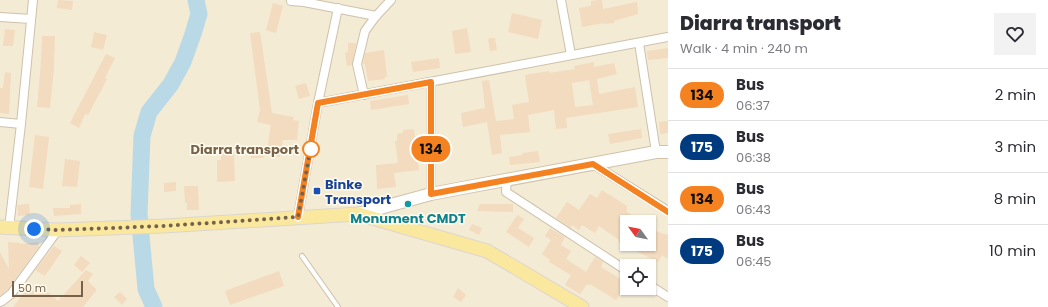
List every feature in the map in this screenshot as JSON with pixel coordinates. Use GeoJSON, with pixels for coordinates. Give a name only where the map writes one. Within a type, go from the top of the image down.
{"type":"FeatureCollection","features":[{"type":"Feature","properties":{"kind":"main road"},"geometry":{"type":"LineString","coordinates":[[3,230],[58,230],[164,226],[358,214],[487,251],[582,307]]}},
{"type":"Feature","properties":{"kind":"street"},"geometry":{"type":"LineString","coordinates":[[3,230],[21,124],[33,0]]}},
{"type":"Feature","properties":{"kind":"street"},"geometry":{"type":"LineString","coordinates":[[364,95],[357,64],[365,31],[376,16],[391,0]]}},
{"type":"Feature","properties":{"kind":"street"},"geometry":{"type":"LineString","coordinates":[[561,0],[571,55]]}},
{"type":"Feature","properties":{"kind":"street"},"geometry":{"type":"LineString","coordinates":[[291,1],[338,8],[376,16]]}},
{"type":"Feature","properties":{"kind":"street"},"geometry":{"type":"LineString","coordinates":[[298,217],[318,103],[338,8]]}},
{"type":"Feature","properties":{"kind":"street"},"geometry":{"type":"LineString","coordinates":[[0,17],[31,19]]}},
{"type":"Feature","properties":{"kind":"street"},"geometry":{"type":"LineString","coordinates":[[318,103],[668,37]]}},
{"type":"Feature","properties":{"kind":"street"},"geometry":{"type":"LineString","coordinates":[[639,43],[656,152]]}},
{"type":"Feature","properties":{"kind":"street"},"geometry":{"type":"LineString","coordinates":[[431,82],[431,194]]}},
{"type":"Feature","properties":{"kind":"street"},"geometry":{"type":"LineString","coordinates":[[0,122],[21,124]]}},
{"type":"Feature","properties":{"kind":"street"},"geometry":{"type":"LineString","coordinates":[[358,214],[431,194],[656,152],[668,152]]}},
{"type":"Feature","properties":{"kind":"street"},"geometry":{"type":"LineString","coordinates":[[593,164],[668,212]]}},
{"type":"Feature","properties":{"kind":"street"},"geometry":{"type":"LineString","coordinates":[[507,180],[506,192],[620,266]]}},
{"type":"Feature","properties":{"kind":"street"},"geometry":{"type":"LineString","coordinates":[[0,302],[11,294],[58,230]]}},
{"type":"Feature","properties":{"kind":"street"},"geometry":{"type":"LineString","coordinates":[[656,289],[668,297]]}},
{"type":"Feature","properties":{"kind":"lane"},"geometry":{"type":"LineString","coordinates":[[302,256],[338,307]]}},
{"type":"Feature","properties":{"kind":"shaded area"},"geometry":{"type":"Polygon","coordinates":[[[0,0],[668,0],[668,307],[0,307],[0,0]]]}},
{"type":"Feature","properties":{"kind":"building"},"geometry":{"type":"Polygon","coordinates":[[[58,0],[73,1],[72,10],[57,8],[58,0]]]}},
{"type":"Feature","properties":{"kind":"building"},"geometry":{"type":"Polygon","coordinates":[[[602,0],[603,9],[637,2],[638,14],[614,21],[614,23],[604,23],[582,27],[579,8],[591,6],[591,1],[602,0]]]}},
{"type":"Feature","properties":{"kind":"building"},"geometry":{"type":"Polygon","coordinates":[[[273,3],[283,6],[276,33],[266,30],[273,3]]]}},
{"type":"Feature","properties":{"kind":"building"},"geometry":{"type":"Polygon","coordinates":[[[512,13],[542,20],[538,39],[508,32],[512,13]]]}},
{"type":"Feature","properties":{"kind":"building"},"geometry":{"type":"Polygon","coordinates":[[[467,28],[471,52],[455,54],[452,31],[467,28]]]}},
{"type":"Feature","properties":{"kind":"building"},"geometry":{"type":"Polygon","coordinates":[[[5,29],[15,30],[13,46],[3,46],[5,29]]]}},
{"type":"Feature","properties":{"kind":"building"},"geometry":{"type":"Polygon","coordinates":[[[94,32],[107,35],[103,50],[91,47],[94,32]]]}},
{"type":"Feature","properties":{"kind":"building"},"geometry":{"type":"Polygon","coordinates":[[[260,32],[272,113],[294,117],[293,120],[299,121],[297,140],[283,140],[280,157],[266,155],[271,125],[257,122],[260,110],[250,33],[260,32]]]}},
{"type":"Feature","properties":{"kind":"building"},"geometry":{"type":"Polygon","coordinates":[[[42,36],[55,36],[54,68],[50,108],[37,107],[42,36]]]}},
{"type":"Feature","properties":{"kind":"building"},"geometry":{"type":"Polygon","coordinates":[[[495,38],[497,50],[490,51],[488,39],[495,38]]]}},
{"type":"Feature","properties":{"kind":"building"},"geometry":{"type":"Polygon","coordinates":[[[348,43],[356,43],[352,65],[347,66],[345,53],[348,52],[348,43]]]}},
{"type":"Feature","properties":{"kind":"building"},"geometry":{"type":"Polygon","coordinates":[[[668,48],[668,58],[648,60],[647,51],[668,48]]]}},
{"type":"Feature","properties":{"kind":"building"},"geometry":{"type":"Polygon","coordinates":[[[384,50],[387,77],[384,77],[385,79],[368,81],[365,64],[363,64],[365,53],[384,50]]]}},
{"type":"Feature","properties":{"kind":"building"},"geometry":{"type":"Polygon","coordinates":[[[106,54],[115,58],[105,78],[107,79],[88,115],[85,114],[79,128],[70,123],[106,54]]]}},
{"type":"Feature","properties":{"kind":"building"},"geometry":{"type":"Polygon","coordinates":[[[439,58],[440,68],[413,72],[411,62],[439,58]]]}},
{"type":"Feature","properties":{"kind":"building"},"geometry":{"type":"Polygon","coordinates":[[[594,62],[594,67],[614,63],[617,74],[597,79],[599,94],[635,87],[638,107],[566,118],[567,128],[556,129],[554,110],[528,115],[530,132],[500,135],[502,153],[492,155],[487,122],[463,127],[461,113],[485,108],[482,81],[489,80],[496,121],[514,119],[512,105],[529,102],[525,75],[575,69],[574,66],[594,62]],[[589,80],[572,83],[575,107],[593,105],[589,80]]]}},
{"type":"Feature","properties":{"kind":"building"},"geometry":{"type":"Polygon","coordinates":[[[5,72],[11,73],[9,114],[0,113],[0,88],[3,88],[5,72]]]}},
{"type":"Feature","properties":{"kind":"building"},"geometry":{"type":"Polygon","coordinates":[[[306,83],[310,96],[299,99],[295,86],[306,83]]]}},
{"type":"Feature","properties":{"kind":"building"},"geometry":{"type":"Polygon","coordinates":[[[408,95],[409,104],[371,110],[370,101],[408,95]]]}},
{"type":"Feature","properties":{"kind":"building"},"geometry":{"type":"Polygon","coordinates":[[[668,121],[668,133],[660,134],[659,122],[668,121]]]}},
{"type":"Feature","properties":{"kind":"building"},"geometry":{"type":"Polygon","coordinates":[[[414,129],[419,170],[394,173],[396,187],[377,189],[376,165],[398,163],[395,141],[397,141],[397,134],[403,133],[403,130],[414,129]]]}},
{"type":"Feature","properties":{"kind":"building"},"geometry":{"type":"Polygon","coordinates":[[[641,129],[642,138],[610,144],[608,134],[641,129]]]}},
{"type":"Feature","properties":{"kind":"building"},"geometry":{"type":"Polygon","coordinates":[[[35,135],[49,137],[43,189],[29,187],[35,135]]]}},
{"type":"Feature","properties":{"kind":"building"},"geometry":{"type":"Polygon","coordinates":[[[251,150],[264,150],[264,158],[251,158],[251,150]]]}},
{"type":"Feature","properties":{"kind":"building"},"geometry":{"type":"Polygon","coordinates":[[[538,151],[540,162],[510,165],[509,157],[523,155],[522,153],[538,151]]]}},
{"type":"Feature","properties":{"kind":"building"},"geometry":{"type":"Polygon","coordinates":[[[221,153],[234,153],[235,181],[217,182],[217,160],[221,160],[221,153]]]}},
{"type":"Feature","properties":{"kind":"building"},"geometry":{"type":"Polygon","coordinates":[[[65,159],[80,161],[77,187],[62,186],[65,159]]]}},
{"type":"Feature","properties":{"kind":"building"},"geometry":{"type":"Polygon","coordinates":[[[176,182],[176,191],[164,192],[164,183],[176,182]]]}},
{"type":"Feature","properties":{"kind":"building"},"geometry":{"type":"Polygon","coordinates":[[[184,186],[198,186],[199,210],[187,210],[184,186]]]}},
{"type":"Feature","properties":{"kind":"building"},"geometry":{"type":"Polygon","coordinates":[[[602,190],[627,206],[627,212],[632,215],[620,215],[620,243],[618,242],[619,240],[599,226],[595,233],[582,225],[579,230],[572,225],[571,228],[556,218],[567,202],[579,210],[590,194],[597,198],[602,190]]]}},
{"type":"Feature","properties":{"kind":"building"},"geometry":{"type":"Polygon","coordinates":[[[29,204],[30,215],[18,216],[17,205],[29,204]]]}},
{"type":"Feature","properties":{"kind":"building"},"geometry":{"type":"Polygon","coordinates":[[[81,204],[81,214],[54,216],[53,208],[70,208],[70,205],[81,204]]]}},
{"type":"Feature","properties":{"kind":"building"},"geometry":{"type":"Polygon","coordinates":[[[480,204],[513,204],[513,212],[477,211],[480,204]]]}},
{"type":"Feature","properties":{"kind":"building"},"geometry":{"type":"Polygon","coordinates":[[[517,215],[524,219],[518,228],[534,238],[529,247],[506,232],[517,215]]]}},
{"type":"Feature","properties":{"kind":"building"},"geometry":{"type":"Polygon","coordinates":[[[472,224],[482,228],[479,235],[469,230],[472,224]]]}},
{"type":"Feature","properties":{"kind":"building"},"geometry":{"type":"Polygon","coordinates":[[[550,228],[565,237],[561,245],[571,251],[566,259],[586,272],[595,257],[603,262],[601,267],[620,279],[620,294],[616,300],[590,284],[590,286],[587,284],[580,294],[565,285],[571,275],[549,262],[550,260],[542,254],[551,240],[545,236],[550,228]]]}},
{"type":"Feature","properties":{"kind":"building"},"geometry":{"type":"Polygon","coordinates":[[[656,231],[668,235],[668,259],[662,255],[658,262],[656,259],[652,259],[636,251],[656,251],[656,231]]]}},
{"type":"Feature","properties":{"kind":"building"},"geometry":{"type":"Polygon","coordinates":[[[8,242],[20,244],[38,242],[39,247],[7,290],[0,296],[0,252],[9,269],[8,242]]]}},
{"type":"Feature","properties":{"kind":"building"},"geometry":{"type":"Polygon","coordinates":[[[54,246],[62,251],[45,276],[35,270],[54,246]]]}},
{"type":"Feature","properties":{"kind":"building"},"geometry":{"type":"Polygon","coordinates":[[[81,256],[90,263],[82,272],[74,265],[81,256]]]}},
{"type":"Feature","properties":{"kind":"building"},"geometry":{"type":"Polygon","coordinates":[[[86,270],[93,274],[88,281],[96,289],[96,291],[83,307],[13,307],[27,289],[32,292],[39,285],[58,301],[86,270]]]}},
{"type":"Feature","properties":{"kind":"building"},"geometry":{"type":"Polygon","coordinates":[[[279,271],[284,286],[230,305],[225,291],[279,271]]]}},
{"type":"Feature","properties":{"kind":"building"},"geometry":{"type":"Polygon","coordinates":[[[458,288],[466,295],[461,302],[453,297],[458,288]]]}},
{"type":"Feature","properties":{"kind":"building"},"geometry":{"type":"Polygon","coordinates":[[[120,292],[127,299],[122,305],[114,297],[120,292]]]}},
{"type":"Feature","properties":{"kind":"waterway"},"geometry":{"type":"LineString","coordinates":[[154,307],[146,289],[139,214],[142,136],[149,112],[171,84],[183,62],[199,14],[196,0]]}},
{"type":"Feature","properties":{"kind":"bus line","name":"134"},"geometry":{"type":"LineString","coordinates":[[298,217],[318,103],[431,82],[431,194],[593,164],[668,212]]}},
{"type":"Feature","properties":{"kind":"place","name":"Diarra transport"},"geometry":{"type":"Point","coordinates":[311,149]}},
{"type":"Feature","properties":{"kind":"place","name":"Binke Transport"},"geometry":{"type":"Point","coordinates":[317,191]}},
{"type":"Feature","properties":{"kind":"place","name":"Monument CMDT"},"geometry":{"type":"Point","coordinates":[408,204]}},
{"type":"Feature","properties":{"kind":"route"},"geometry":{"type":"LineString","coordinates":[[34,229],[58,230],[164,226],[298,217],[311,146],[311,149]]}}]}
